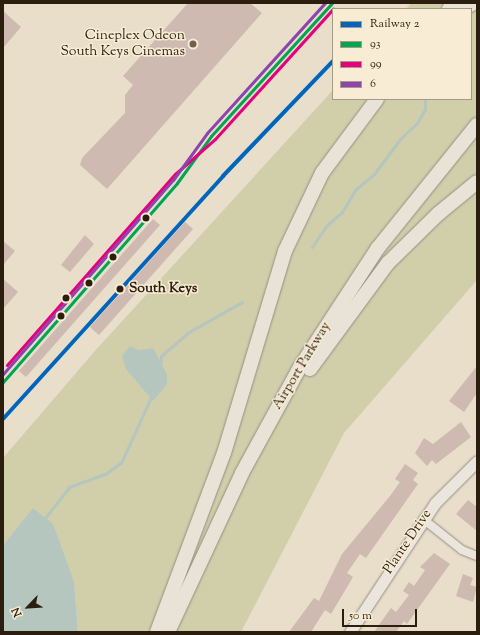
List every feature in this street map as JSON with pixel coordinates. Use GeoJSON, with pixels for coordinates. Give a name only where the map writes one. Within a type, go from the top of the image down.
{"type":"FeatureCollection","features":[{"type":"Feature","properties":{"kind":"highway"},"geometry":{"type":"LineString","coordinates":[[465,8],[474,3]]}},
{"type":"Feature","properties":{"kind":"highway"},"geometry":{"type":"LineString","coordinates":[[158,632],[224,453],[285,251],[322,173],[376,100]]}},
{"type":"Feature","properties":{"kind":"highway","name":"Airport Parkway"},"geometry":{"type":"LineString","coordinates":[[168,632],[228,500],[300,367],[334,314],[404,213],[477,125]]}},
{"type":"Feature","properties":{"kind":"highway"},"geometry":{"type":"LineString","coordinates":[[228,500],[316,359],[348,314],[388,263],[416,234],[477,182]]}},
{"type":"Feature","properties":{"kind":"street","name":"Plante Drive"},"geometry":{"type":"LineString","coordinates":[[350,632],[423,519],[454,482],[477,461]]}},
{"type":"Feature","properties":{"kind":"street"},"geometry":{"type":"LineString","coordinates":[[423,519],[462,550],[477,556]]}},
{"type":"Feature","properties":{"kind":"green space"},"geometry":{"type":"Polygon","coordinates":[[[411,3],[477,3],[477,280],[344,433],[241,632],[78,632],[74,582],[33,508],[3,545],[3,458],[94,352],[332,91],[332,100],[472,100],[472,8],[407,8],[411,3]]]}},
{"type":"Feature","properties":{"kind":"shaded area"},"geometry":{"type":"Polygon","coordinates":[[[130,346],[139,350],[153,348],[167,374],[167,384],[153,401],[126,369],[122,356],[130,346]]]}},
{"type":"Feature","properties":{"kind":"shaded area"},"geometry":{"type":"Polygon","coordinates":[[[33,508],[53,524],[74,582],[78,632],[3,632],[3,545],[33,508]]]}},
{"type":"Feature","properties":{"kind":"building","name":"Cineplex Odeon South Keys Cinemas"},"geometry":{"type":"Polygon","coordinates":[[[188,3],[250,3],[262,13],[107,189],[80,165],[82,158],[125,113],[125,95],[133,85],[123,76],[188,3]]]}},
{"type":"Feature","properties":{"kind":"building"},"geometry":{"type":"Polygon","coordinates":[[[3,11],[21,27],[3,48],[3,11]]]}},
{"type":"Feature","properties":{"kind":"building","name":"South Keys"},"geometry":{"type":"Polygon","coordinates":[[[153,219],[160,225],[26,377],[19,371],[153,219]]]}},
{"type":"Feature","properties":{"kind":"building"},"geometry":{"type":"Polygon","coordinates":[[[185,222],[193,229],[99,335],[90,327],[185,222]]]}},
{"type":"Feature","properties":{"kind":"building"},"geometry":{"type":"Polygon","coordinates":[[[85,235],[94,244],[70,272],[61,265],[85,235]]]}},
{"type":"Feature","properties":{"kind":"building"},"geometry":{"type":"Polygon","coordinates":[[[3,241],[15,251],[3,265],[3,241]]]}},
{"type":"Feature","properties":{"kind":"building"},"geometry":{"type":"Polygon","coordinates":[[[3,279],[18,292],[3,309],[3,279]]]}},
{"type":"Feature","properties":{"kind":"building"},"geometry":{"type":"Polygon","coordinates":[[[477,366],[477,393],[464,412],[449,401],[477,366]]]}},
{"type":"Feature","properties":{"kind":"building"},"geometry":{"type":"Polygon","coordinates":[[[461,422],[471,437],[436,464],[432,460],[427,466],[415,453],[424,438],[433,444],[461,422]]]}},
{"type":"Feature","properties":{"kind":"building"},"geometry":{"type":"Polygon","coordinates":[[[405,464],[418,473],[413,480],[418,484],[366,558],[360,554],[347,573],[353,577],[331,614],[325,610],[311,632],[289,632],[314,598],[319,601],[342,554],[400,482],[395,479],[405,464]]]}},
{"type":"Feature","properties":{"kind":"building"},"geometry":{"type":"Polygon","coordinates":[[[468,500],[477,507],[477,531],[456,514],[468,500]]]}},
{"type":"Feature","properties":{"kind":"building"},"geometry":{"type":"Polygon","coordinates":[[[434,553],[450,564],[407,624],[404,621],[396,632],[374,632],[391,608],[396,612],[409,595],[403,591],[409,582],[414,586],[425,570],[420,567],[434,553]]]}},
{"type":"Feature","properties":{"kind":"building"},"geometry":{"type":"Polygon","coordinates":[[[463,574],[473,578],[470,585],[477,587],[473,602],[456,596],[463,574]]]}},
{"type":"Feature","properties":{"kind":"waterway"},"geometry":{"type":"LineString","coordinates":[[312,247],[326,226],[342,212],[355,190],[374,174],[401,138],[417,123],[425,109],[425,100]]}},
{"type":"Feature","properties":{"kind":"waterway"},"geometry":{"type":"LineString","coordinates":[[160,366],[161,356],[187,333],[242,302]]}},
{"type":"Feature","properties":{"kind":"waterway"},"geometry":{"type":"LineString","coordinates":[[45,518],[69,487],[105,474],[121,463],[152,395]]}},
{"type":"Feature","properties":{"kind":"rail line","name":"2"},"geometry":{"type":"LineString","coordinates":[[3,419],[223,176],[332,62]]}},
{"type":"Feature","properties":{"kind":"transit line","name":"6"},"geometry":{"type":"LineString","coordinates":[[3,374],[173,180],[207,133],[325,3]]}},
{"type":"Feature","properties":{"kind":"transit line","name":"93"},"geometry":{"type":"LineString","coordinates":[[3,382],[177,183],[211,136],[332,3]]}},
{"type":"Feature","properties":{"kind":"transit line","name":"99"},"geometry":{"type":"LineString","coordinates":[[7,365],[175,174],[215,139],[332,10]]}},
{"type":"Feature","properties":{"kind":"place","name":"Cineplex Odeon South Keys Cinemas"},"geometry":{"type":"Point","coordinates":[193,44]}},
{"type":"Feature","properties":{"kind":"place","name":"South Keys"},"geometry":{"type":"Point","coordinates":[120,289]}}]}
